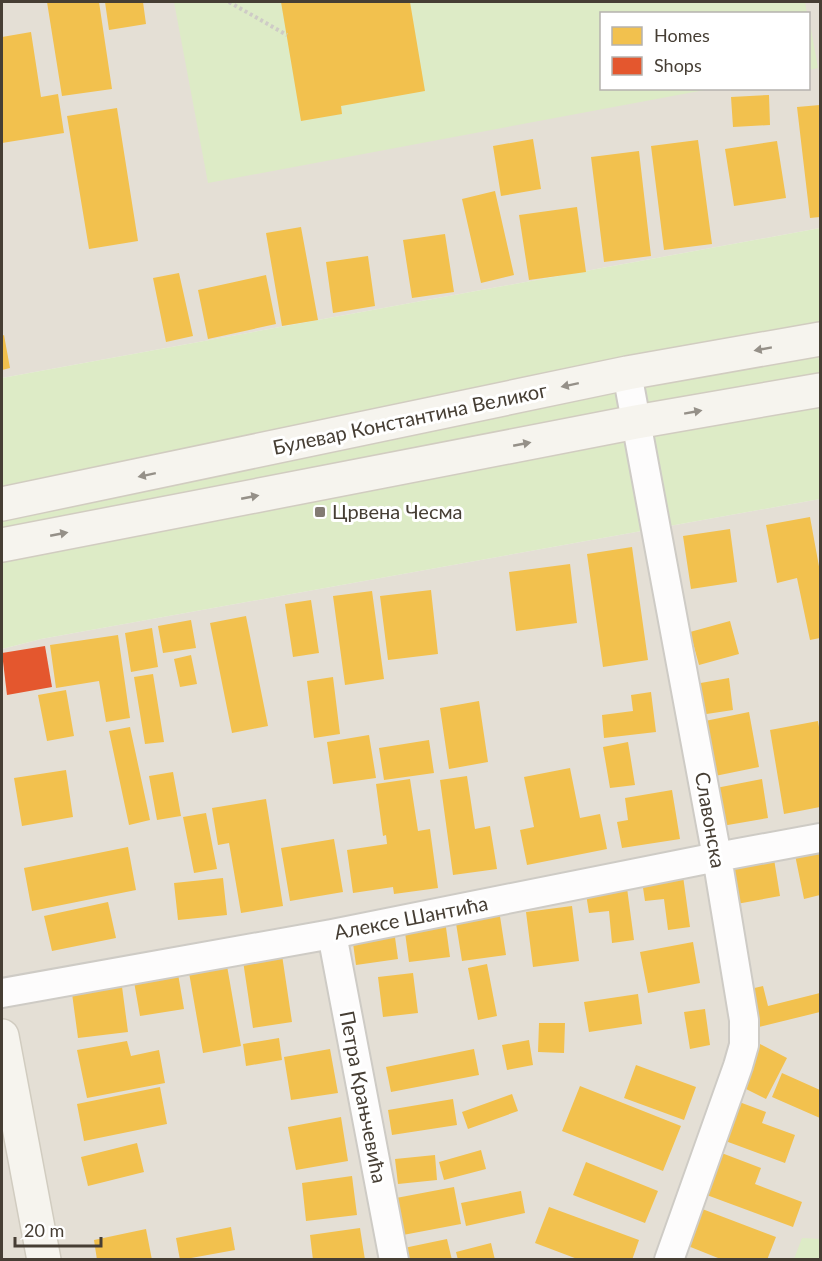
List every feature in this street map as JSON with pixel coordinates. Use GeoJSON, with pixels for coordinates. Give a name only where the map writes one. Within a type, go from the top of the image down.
{"type":"FeatureCollection","features":[{"type":"Feature","properties":{"kind":"main road","name":"Булевар Константина Великог"},"geometry":{"type":"LineString","coordinates":[[2,504],[627,373],[820,339]]}},
{"type":"Feature","properties":{"kind":"main road"},"geometry":{"type":"LineString","coordinates":[[2,545],[636,422],[820,390]]}},
{"type":"Feature","properties":{"kind":"main road"},"geometry":{"type":"LineString","coordinates":[[2,1036],[44,1260]]}},
{"type":"Feature","properties":{"kind":"street","name":"Славонска"},"geometry":{"type":"LineString","coordinates":[[627,373],[717,857],[744,1020],[744,1045],[738,1066],[669,1260]]}},
{"type":"Feature","properties":{"kind":"street","name":"Алексе Шантића"},"geometry":{"type":"LineString","coordinates":[[2,993],[332,934],[820,838]]}},
{"type":"Feature","properties":{"kind":"street","name":"Петра Крањчевића"},"geometry":{"type":"LineString","coordinates":[[332,934],[394,1260]]}},
{"type":"Feature","properties":{"kind":"path"},"geometry":{"type":"LineString","coordinates":[[229,2],[287,35]]}},
{"type":"Feature","properties":{"kind":"shaded area"},"geometry":{"type":"Polygon","coordinates":[[[2,2],[820,2],[820,228],[2,378],[2,2]]]}},
{"type":"Feature","properties":{"kind":"shaded area"},"geometry":{"type":"Polygon","coordinates":[[[820,499],[820,1259],[2,1260],[2,649],[41,639],[820,499]]]}},
{"type":"Feature","properties":{"kind":"green space"},"geometry":{"type":"Polygon","coordinates":[[[174,2],[805,2],[807,12],[600,12],[600,90],[705,90],[208,183],[174,2]]]}},
{"type":"Feature","properties":{"kind":"green space"},"geometry":{"type":"Polygon","coordinates":[[[810,24],[818,68],[810,70],[810,24]]]}},
{"type":"Feature","properties":{"kind":"green space"},"geometry":{"type":"Polygon","coordinates":[[[820,228],[820,499],[41,639],[2,649],[2,378],[820,228]]]}},
{"type":"Feature","properties":{"kind":"green space"},"geometry":{"type":"Polygon","coordinates":[[[802,1238],[820,1239],[820,1259],[794,1259],[802,1238]]]}},
{"type":"Feature","properties":{"kind":"building: Homes"},"geometry":{"type":"Polygon","coordinates":[[[47,2],[99,2],[112,89],[62,96],[47,2]]]}},
{"type":"Feature","properties":{"kind":"building: Homes"},"geometry":{"type":"Polygon","coordinates":[[[105,2],[143,2],[146,24],[109,30],[105,2]]]}},
{"type":"Feature","properties":{"kind":"building: Homes"},"geometry":{"type":"Polygon","coordinates":[[[281,2],[410,2],[425,91],[341,106],[342,114],[301,121],[281,2]]]}},
{"type":"Feature","properties":{"kind":"building: Homes"},"geometry":{"type":"Polygon","coordinates":[[[31,32],[41,97],[58,94],[64,133],[2,143],[2,37],[31,32]]]}},
{"type":"Feature","properties":{"kind":"building: Homes"},"geometry":{"type":"Polygon","coordinates":[[[769,95],[770,125],[733,127],[731,97],[769,95]]]}},
{"type":"Feature","properties":{"kind":"building: Homes"},"geometry":{"type":"Polygon","coordinates":[[[820,105],[820,217],[810,218],[797,107],[820,105]]]}},
{"type":"Feature","properties":{"kind":"building: Homes"},"geometry":{"type":"Polygon","coordinates":[[[117,108],[138,241],[89,249],[67,116],[117,108]]]}},
{"type":"Feature","properties":{"kind":"building: Homes"},"geometry":{"type":"Polygon","coordinates":[[[533,139],[541,189],[501,196],[493,146],[533,139]]]}},
{"type":"Feature","properties":{"kind":"building: Homes"},"geometry":{"type":"Polygon","coordinates":[[[698,140],[712,244],[664,250],[651,146],[698,140]]]}},
{"type":"Feature","properties":{"kind":"building: Homes"},"geometry":{"type":"Polygon","coordinates":[[[777,141],[786,198],[734,206],[725,149],[777,141]]]}},
{"type":"Feature","properties":{"kind":"building: Homes"},"geometry":{"type":"Polygon","coordinates":[[[639,151],[651,256],[604,262],[591,157],[639,151]]]}},
{"type":"Feature","properties":{"kind":"building: Homes"},"geometry":{"type":"Polygon","coordinates":[[[495,191],[514,275],[481,283],[462,199],[495,191]]]}},
{"type":"Feature","properties":{"kind":"building: Homes"},"geometry":{"type":"Polygon","coordinates":[[[577,207],[586,272],[529,280],[519,215],[577,207]]]}},
{"type":"Feature","properties":{"kind":"building: Homes"},"geometry":{"type":"Polygon","coordinates":[[[301,227],[318,320],[282,326],[266,233],[301,227]]]}},
{"type":"Feature","properties":{"kind":"building: Homes"},"geometry":{"type":"Polygon","coordinates":[[[445,234],[454,292],[412,298],[403,240],[445,234]]]}},
{"type":"Feature","properties":{"kind":"building: Homes"},"geometry":{"type":"Polygon","coordinates":[[[368,256],[375,306],[333,313],[326,262],[368,256]]]}},
{"type":"Feature","properties":{"kind":"building: Homes"},"geometry":{"type":"Polygon","coordinates":[[[179,273],[193,336],[166,342],[153,278],[179,273]]]}},
{"type":"Feature","properties":{"kind":"building: Homes"},"geometry":{"type":"Polygon","coordinates":[[[266,275],[276,324],[208,339],[198,290],[266,275]]]}},
{"type":"Feature","properties":{"kind":"building: Homes"},"geometry":{"type":"Polygon","coordinates":[[[4,335],[10,368],[2,370],[2,336],[4,335]]]}},
{"type":"Feature","properties":{"kind":"building: Homes"},"geometry":{"type":"Polygon","coordinates":[[[810,517],[820,572],[820,638],[810,640],[797,578],[777,583],[766,525],[810,517]]]}},
{"type":"Feature","properties":{"kind":"building: Homes"},"geometry":{"type":"Polygon","coordinates":[[[730,529],[737,582],[691,589],[683,536],[730,529]]]}},
{"type":"Feature","properties":{"kind":"building: Homes"},"geometry":{"type":"Polygon","coordinates":[[[632,547],[648,660],[603,667],[587,554],[632,547]]]}},
{"type":"Feature","properties":{"kind":"building: Homes"},"geometry":{"type":"Polygon","coordinates":[[[570,564],[577,623],[516,631],[509,572],[570,564]]]}},
{"type":"Feature","properties":{"kind":"building: Homes"},"geometry":{"type":"Polygon","coordinates":[[[431,590],[438,654],[388,660],[380,596],[431,590]]]}},
{"type":"Feature","properties":{"kind":"building: Homes"},"geometry":{"type":"Polygon","coordinates":[[[372,591],[384,679],[345,685],[333,596],[372,591]]]}},
{"type":"Feature","properties":{"kind":"building: Homes"},"geometry":{"type":"Polygon","coordinates":[[[311,600],[319,653],[293,657],[285,604],[311,600]]]}},
{"type":"Feature","properties":{"kind":"building: Homes"},"geometry":{"type":"Polygon","coordinates":[[[246,616],[268,726],[232,733],[210,623],[246,616]]]}},
{"type":"Feature","properties":{"kind":"building: Homes"},"geometry":{"type":"Polygon","coordinates":[[[191,620],[196,648],[163,653],[158,626],[191,620]]]}},
{"type":"Feature","properties":{"kind":"building: Homes"},"geometry":{"type":"Polygon","coordinates":[[[730,621],[739,654],[699,665],[690,632],[730,621]]]}},
{"type":"Feature","properties":{"kind":"building: Homes"},"geometry":{"type":"Polygon","coordinates":[[[152,628],[158,667],[131,672],[125,633],[152,628]]]}},
{"type":"Feature","properties":{"kind":"building: Homes"},"geometry":{"type":"Polygon","coordinates":[[[118,635],[130,718],[106,722],[99,681],[56,688],[50,645],[118,635]]]}},
{"type":"Feature","properties":{"kind":"building: Homes"},"geometry":{"type":"Polygon","coordinates":[[[191,655],[197,684],[180,687],[174,659],[191,655]]]}},
{"type":"Feature","properties":{"kind":"building: Homes"},"geometry":{"type":"Polygon","coordinates":[[[153,674],[164,742],[145,744],[134,677],[153,674]]]}},
{"type":"Feature","properties":{"kind":"building: Homes"},"geometry":{"type":"Polygon","coordinates":[[[333,677],[340,734],[314,738],[307,681],[333,677]]]}},
{"type":"Feature","properties":{"kind":"building: Homes"},"geometry":{"type":"Polygon","coordinates":[[[729,678],[733,710],[700,715],[695,684],[729,678]]]}},
{"type":"Feature","properties":{"kind":"building: Homes"},"geometry":{"type":"Polygon","coordinates":[[[66,690],[74,736],[47,741],[38,695],[66,690]]]}},
{"type":"Feature","properties":{"kind":"building: Homes"},"geometry":{"type":"Polygon","coordinates":[[[651,692],[656,732],[604,738],[602,715],[633,711],[631,695],[651,692]]]}},
{"type":"Feature","properties":{"kind":"building: Homes"},"geometry":{"type":"Polygon","coordinates":[[[479,701],[488,762],[449,769],[440,708],[479,701]]]}},
{"type":"Feature","properties":{"kind":"building: Homes"},"geometry":{"type":"Polygon","coordinates":[[[749,712],[759,767],[715,776],[705,721],[749,712]]]}},
{"type":"Feature","properties":{"kind":"building: Homes"},"geometry":{"type":"Polygon","coordinates":[[[818,721],[820,807],[784,814],[770,730],[818,721]]]}},
{"type":"Feature","properties":{"kind":"building: Homes"},"geometry":{"type":"Polygon","coordinates":[[[130,727],[150,820],[129,825],[109,731],[130,727]]]}},
{"type":"Feature","properties":{"kind":"building: Homes"},"geometry":{"type":"Polygon","coordinates":[[[369,735],[376,778],[333,784],[327,742],[369,735]]]}},
{"type":"Feature","properties":{"kind":"building: Homes"},"geometry":{"type":"Polygon","coordinates":[[[429,740],[434,773],[384,780],[379,748],[429,740]]]}},
{"type":"Feature","properties":{"kind":"building: Homes"},"geometry":{"type":"Polygon","coordinates":[[[628,742],[635,785],[610,788],[603,747],[628,742]]]}},
{"type":"Feature","properties":{"kind":"building: Homes"},"geometry":{"type":"Polygon","coordinates":[[[570,768],[580,818],[600,814],[607,849],[527,865],[520,830],[534,827],[524,777],[570,768]]]}},
{"type":"Feature","properties":{"kind":"building: Homes"},"geometry":{"type":"Polygon","coordinates":[[[66,770],[73,817],[22,826],[14,778],[66,770]]]}},
{"type":"Feature","properties":{"kind":"building: Homes"},"geometry":{"type":"Polygon","coordinates":[[[173,772],[181,816],[157,820],[149,776],[173,772]]]}},
{"type":"Feature","properties":{"kind":"building: Homes"},"geometry":{"type":"Polygon","coordinates":[[[467,776],[475,829],[490,826],[497,869],[453,875],[440,780],[467,776]]]}},
{"type":"Feature","properties":{"kind":"building: Homes"},"geometry":{"type":"Polygon","coordinates":[[[410,779],[418,831],[430,829],[438,888],[394,894],[393,887],[353,893],[347,850],[387,844],[386,835],[383,836],[376,784],[410,779]]]}},
{"type":"Feature","properties":{"kind":"building: Homes"},"geometry":{"type":"Polygon","coordinates":[[[762,779],[768,818],[722,826],[716,788],[762,779]]]}},
{"type":"Feature","properties":{"kind":"building: Homes"},"geometry":{"type":"Polygon","coordinates":[[[672,790],[680,839],[622,848],[617,822],[628,820],[625,798],[672,790]]]}},
{"type":"Feature","properties":{"kind":"building: Homes"},"geometry":{"type":"Polygon","coordinates":[[[266,799],[283,906],[241,913],[229,843],[218,845],[212,808],[266,799]]]}},
{"type":"Feature","properties":{"kind":"building: Homes"},"geometry":{"type":"Polygon","coordinates":[[[206,813],[217,869],[194,873],[183,817],[206,813]]]}},
{"type":"Feature","properties":{"kind":"building: Homes"},"geometry":{"type":"Polygon","coordinates":[[[334,839],[343,892],[290,901],[281,848],[334,839]]]}},
{"type":"Feature","properties":{"kind":"building: Homes"},"geometry":{"type":"Polygon","coordinates":[[[128,847],[136,890],[32,911],[24,868],[128,847]]]}},
{"type":"Feature","properties":{"kind":"building: Homes"},"geometry":{"type":"Polygon","coordinates":[[[820,850],[820,895],[804,899],[795,855],[820,850]]]}},
{"type":"Feature","properties":{"kind":"building: Homes"},"geometry":{"type":"Polygon","coordinates":[[[774,859],[780,896],[731,905],[724,868],[774,859]]]}},
{"type":"Feature","properties":{"kind":"building: Homes"},"geometry":{"type":"Polygon","coordinates":[[[683,876],[690,927],[668,930],[664,899],[645,901],[642,881],[683,876]]]}},
{"type":"Feature","properties":{"kind":"building: Homes"},"geometry":{"type":"Polygon","coordinates":[[[223,878],[227,915],[178,920],[174,883],[223,878]]]}},
{"type":"Feature","properties":{"kind":"building: Homes"},"geometry":{"type":"Polygon","coordinates":[[[627,888],[634,940],[612,943],[609,911],[589,913],[586,894],[627,888]]]}},
{"type":"Feature","properties":{"kind":"building: Homes"},"geometry":{"type":"Polygon","coordinates":[[[108,902],[116,938],[52,951],[44,916],[108,902]]]}},
{"type":"Feature","properties":{"kind":"building: Homes"},"geometry":{"type":"Polygon","coordinates":[[[572,906],[579,961],[533,967],[526,912],[572,906]]]}},
{"type":"Feature","properties":{"kind":"building: Homes"},"geometry":{"type":"Polygon","coordinates":[[[499,910],[506,955],[462,961],[455,917],[499,910]]]}},
{"type":"Feature","properties":{"kind":"building: Homes"},"geometry":{"type":"Polygon","coordinates":[[[445,920],[450,957],[409,962],[404,925],[445,920]]]}},
{"type":"Feature","properties":{"kind":"building: Homes"},"geometry":{"type":"Polygon","coordinates":[[[394,930],[398,959],[356,965],[352,936],[394,930]]]}},
{"type":"Feature","properties":{"kind":"building: Homes"},"geometry":{"type":"Polygon","coordinates":[[[693,942],[700,983],[648,993],[640,952],[693,942]]]}},
{"type":"Feature","properties":{"kind":"building: Homes"},"geometry":{"type":"Polygon","coordinates":[[[282,955],[292,1022],[253,1028],[243,961],[282,955]]]}},
{"type":"Feature","properties":{"kind":"building: Homes"},"geometry":{"type":"Polygon","coordinates":[[[226,960],[241,1046],[203,1053],[188,967],[226,960]]]}},
{"type":"Feature","properties":{"kind":"building: Homes"},"geometry":{"type":"Polygon","coordinates":[[[487,964],[497,1016],[478,1020],[468,968],[487,964]]]}},
{"type":"Feature","properties":{"kind":"building: Homes"},"geometry":{"type":"Polygon","coordinates":[[[177,968],[184,1009],[140,1016],[133,976],[177,968]]]}},
{"type":"Feature","properties":{"kind":"building: Homes"},"geometry":{"type":"Polygon","coordinates":[[[413,973],[418,1013],[383,1017],[378,977],[413,973]]]}},
{"type":"Feature","properties":{"kind":"building: Homes"},"geometry":{"type":"Polygon","coordinates":[[[121,979],[128,1032],[78,1038],[71,986],[121,979]]]}},
{"type":"Feature","properties":{"kind":"building: Homes"},"geometry":{"type":"Polygon","coordinates":[[[763,986],[768,1006],[820,993],[820,1012],[755,1028],[746,990],[763,986]]]}},
{"type":"Feature","properties":{"kind":"building: Homes"},"geometry":{"type":"Polygon","coordinates":[[[638,994],[642,1024],[589,1032],[584,1002],[638,994]]]}},
{"type":"Feature","properties":{"kind":"building: Homes"},"geometry":{"type":"Polygon","coordinates":[[[705,1009],[710,1045],[690,1049],[684,1012],[705,1009]]]}},
{"type":"Feature","properties":{"kind":"building: Homes"},"geometry":{"type":"Polygon","coordinates":[[[539,1023],[565,1023],[564,1053],[538,1052],[539,1023]]]}},
{"type":"Feature","properties":{"kind":"building: Homes"},"geometry":{"type":"Polygon","coordinates":[[[279,1038],[282,1060],[246,1066],[243,1044],[279,1038]]]}},
{"type":"Feature","properties":{"kind":"building: Homes"},"geometry":{"type":"Polygon","coordinates":[[[529,1040],[533,1065],[507,1070],[502,1045],[529,1040]]]}},
{"type":"Feature","properties":{"kind":"building: Homes"},"geometry":{"type":"Polygon","coordinates":[[[127,1041],[131,1056],[159,1050],[165,1083],[87,1098],[77,1050],[127,1041]]]}},
{"type":"Feature","properties":{"kind":"building: Homes"},"geometry":{"type":"Polygon","coordinates":[[[758,1043],[787,1058],[766,1099],[738,1085],[758,1043]]]}},
{"type":"Feature","properties":{"kind":"building: Homes"},"geometry":{"type":"Polygon","coordinates":[[[330,1049],[338,1093],[291,1100],[284,1057],[330,1049]]]}},
{"type":"Feature","properties":{"kind":"building: Homes"},"geometry":{"type":"Polygon","coordinates":[[[474,1049],[479,1075],[391,1092],[386,1067],[474,1049]]]}},
{"type":"Feature","properties":{"kind":"building: Homes"},"geometry":{"type":"Polygon","coordinates":[[[636,1065],[696,1087],[684,1120],[624,1098],[636,1065]]]}},
{"type":"Feature","properties":{"kind":"building: Homes"},"geometry":{"type":"Polygon","coordinates":[[[782,1073],[820,1090],[820,1118],[772,1097],[782,1073]]]}},
{"type":"Feature","properties":{"kind":"building: Homes"},"geometry":{"type":"Polygon","coordinates":[[[580,1086],[681,1126],[663,1171],[562,1131],[580,1086]]]}},
{"type":"Feature","properties":{"kind":"building: Homes"},"geometry":{"type":"Polygon","coordinates":[[[160,1087],[167,1124],[84,1141],[77,1104],[160,1087]]]}},
{"type":"Feature","properties":{"kind":"building: Homes"},"geometry":{"type":"Polygon","coordinates":[[[512,1094],[518,1111],[468,1129],[462,1112],[512,1094]]]}},
{"type":"Feature","properties":{"kind":"building: Homes"},"geometry":{"type":"Polygon","coordinates":[[[453,1099],[457,1125],[392,1135],[388,1110],[453,1099]]]}},
{"type":"Feature","properties":{"kind":"building: Homes"},"geometry":{"type":"Polygon","coordinates":[[[734,1100],[766,1112],[762,1123],[795,1135],[785,1163],[720,1139],[734,1100]]]}},
{"type":"Feature","properties":{"kind":"building: Homes"},"geometry":{"type":"Polygon","coordinates":[[[341,1117],[348,1161],[296,1170],[288,1127],[341,1117]]]}},
{"type":"Feature","properties":{"kind":"building: Homes"},"geometry":{"type":"Polygon","coordinates":[[[137,1143],[144,1172],[88,1186],[81,1157],[137,1143]]]}},
{"type":"Feature","properties":{"kind":"building: Homes"},"geometry":{"type":"Polygon","coordinates":[[[481,1150],[486,1169],[444,1180],[439,1162],[481,1150]]]}},
{"type":"Feature","properties":{"kind":"building: Homes"},"geometry":{"type":"Polygon","coordinates":[[[719,1152],[761,1168],[755,1184],[802,1202],[793,1227],[704,1194],[719,1152]]]}},
{"type":"Feature","properties":{"kind":"building: Homes"},"geometry":{"type":"Polygon","coordinates":[[[435,1155],[437,1180],[398,1184],[395,1159],[435,1155]]]}},
{"type":"Feature","properties":{"kind":"building: Homes"},"geometry":{"type":"Polygon","coordinates":[[[586,1162],[658,1191],[645,1223],[573,1195],[586,1162]]]}},
{"type":"Feature","properties":{"kind":"building: Homes"},"geometry":{"type":"Polygon","coordinates":[[[352,1176],[357,1215],[306,1221],[302,1183],[352,1176]]]}},
{"type":"Feature","properties":{"kind":"building: Homes"},"geometry":{"type":"Polygon","coordinates":[[[454,1187],[461,1224],[403,1235],[396,1198],[454,1187]]]}},
{"type":"Feature","properties":{"kind":"building: Homes"},"geometry":{"type":"Polygon","coordinates":[[[521,1191],[525,1213],[466,1226],[461,1203],[521,1191]]]}},
{"type":"Feature","properties":{"kind":"building: Homes"},"geometry":{"type":"Polygon","coordinates":[[[549,1207],[639,1240],[632,1260],[580,1260],[535,1243],[549,1207]]]}},
{"type":"Feature","properties":{"kind":"building: Homes"},"geometry":{"type":"Polygon","coordinates":[[[697,1207],[776,1237],[767,1260],[723,1260],[683,1244],[697,1207]]]}},
{"type":"Feature","properties":{"kind":"building: Homes"},"geometry":{"type":"Polygon","coordinates":[[[231,1227],[235,1250],[180,1260],[176,1238],[231,1227]]]}},
{"type":"Feature","properties":{"kind":"building: Homes"},"geometry":{"type":"Polygon","coordinates":[[[360,1228],[365,1260],[313,1260],[310,1235],[360,1228]]]}},
{"type":"Feature","properties":{"kind":"building: Homes"},"geometry":{"type":"Polygon","coordinates":[[[146,1229],[152,1260],[97,1260],[94,1240],[146,1229]]]}},
{"type":"Feature","properties":{"kind":"building: Homes"},"geometry":{"type":"Polygon","coordinates":[[[447,1239],[452,1260],[406,1260],[404,1248],[447,1239]]]}},
{"type":"Feature","properties":{"kind":"building: Homes"},"geometry":{"type":"Polygon","coordinates":[[[491,1243],[495,1260],[458,1260],[456,1252],[491,1243]]]}},
{"type":"Feature","properties":{"kind":"building: Shops"},"geometry":{"type":"Polygon","coordinates":[[[45,646],[52,687],[7,695],[2,653],[45,646]]]}},
{"type":"Feature","properties":{"kind":"place","name":"Црвена Чесма"},"geometry":{"type":"Point","coordinates":[320,512]}}]}
